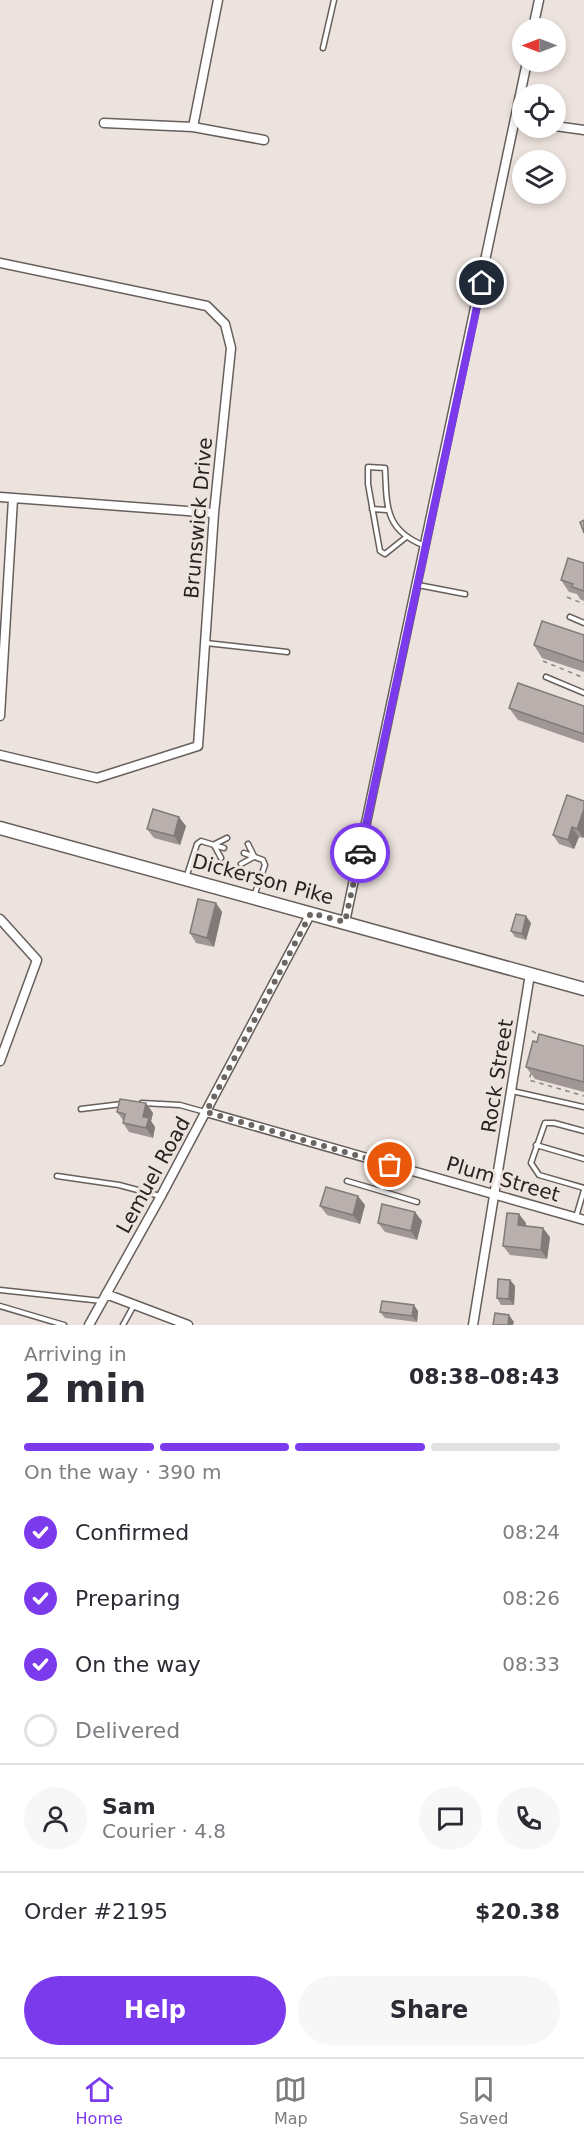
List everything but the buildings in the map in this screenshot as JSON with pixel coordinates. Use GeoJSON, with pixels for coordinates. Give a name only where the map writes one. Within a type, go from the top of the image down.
{"type":"FeatureCollection","features":[{"type":"Feature","properties":{"kind":"main road","name":"Dickerson Pike"},"geometry":{"type":"LineString","coordinates":[[0,828],[584,989]]}},
{"type":"Feature","properties":{"kind":"street"},"geometry":{"type":"LineString","coordinates":[[193,127],[218,0]]}},
{"type":"Feature","properties":{"kind":"street"},"geometry":{"type":"LineString","coordinates":[[536,18],[539,0]]}},
{"type":"Feature","properties":{"kind":"street"},"geometry":{"type":"LineString","coordinates":[[104,123],[193,127],[264,140]]}},
{"type":"Feature","properties":{"kind":"street"},"geometry":{"type":"LineString","coordinates":[[566,128],[584,130]]}},
{"type":"Feature","properties":{"kind":"street"},"geometry":{"type":"LineString","coordinates":[[345,922],[515,138]]}},
{"type":"Feature","properties":{"kind":"street","name":"Brunswick Drive"},"geometry":{"type":"LineString","coordinates":[[0,263],[207,306],[225,324],[231,348],[214,513],[198,746],[97,778],[0,755]]}},
{"type":"Feature","properties":{"kind":"street"},"geometry":{"type":"LineString","coordinates":[[0,496],[13,499],[214,513]]}},
{"type":"Feature","properties":{"kind":"street"},"geometry":{"type":"LineString","coordinates":[[0,716],[13,499]]}},
{"type":"Feature","properties":{"kind":"street","name":"Lemuel Road"},"geometry":{"type":"LineString","coordinates":[[90,1325],[311,913]]}},
{"type":"Feature","properties":{"kind":"street"},"geometry":{"type":"LineString","coordinates":[[0,919],[37,960],[0,1061]]}},
{"type":"Feature","properties":{"kind":"street","name":"Rock Street"},"geometry":{"type":"LineString","coordinates":[[472,1325],[530,974]]}},
{"type":"Feature","properties":{"kind":"street","name":"Plum Street"},"geometry":{"type":"LineString","coordinates":[[206,1112],[580,1219]]}},
{"type":"Feature","properties":{"kind":"street"},"geometry":{"type":"LineString","coordinates":[[104,1298],[134,1305],[188,1325]]}},
{"type":"Feature","properties":{"kind":"lane"},"geometry":{"type":"LineString","coordinates":[[323,48],[334,0]]}},
{"type":"Feature","properties":{"kind":"lane"},"geometry":{"type":"LineString","coordinates":[[405,538],[385,554],[380,552],[372,510],[368,467],[386,468],[387,510],[405,538],[425,547]]}},
{"type":"Feature","properties":{"kind":"lane"},"geometry":{"type":"LineString","coordinates":[[372,510],[387,510]]}},
{"type":"Feature","properties":{"kind":"lane"},"geometry":{"type":"LineString","coordinates":[[417,584],[465,594]]}},
{"type":"Feature","properties":{"kind":"lane"},"geometry":{"type":"LineString","coordinates":[[570,617],[584,623]]}},
{"type":"Feature","properties":{"kind":"lane"},"geometry":{"type":"LineString","coordinates":[[205,643],[287,652]]}},
{"type":"Feature","properties":{"kind":"lane"},"geometry":{"type":"LineString","coordinates":[[546,677],[584,693]]}},
{"type":"Feature","properties":{"kind":"lane"},"geometry":{"type":"LineString","coordinates":[[214,845],[227,838]]}},
{"type":"Feature","properties":{"kind":"lane"},"geometry":{"type":"LineString","coordinates":[[186,878],[197,844],[201,841],[224,848]]}},
{"type":"Feature","properties":{"kind":"lane"},"geometry":{"type":"LineString","coordinates":[[248,844],[254,857]]}},
{"type":"Feature","properties":{"kind":"lane"},"geometry":{"type":"LineString","coordinates":[[214,845],[221,858]]}},
{"type":"Feature","properties":{"kind":"lane"},"geometry":{"type":"LineString","coordinates":[[244,853],[263,860],[265,865],[254,897]]}},
{"type":"Feature","properties":{"kind":"lane"},"geometry":{"type":"LineString","coordinates":[[241,864],[254,857]]}},
{"type":"Feature","properties":{"kind":"lane"},"geometry":{"type":"LineString","coordinates":[[511,1090],[584,1107]]}},
{"type":"Feature","properties":{"kind":"lane"},"geometry":{"type":"LineString","coordinates":[[138,1103],[180,1106],[206,1112]]}},
{"type":"Feature","properties":{"kind":"lane"},"geometry":{"type":"LineString","coordinates":[[81,1109],[128,1104]]}},
{"type":"Feature","properties":{"kind":"lane"},"geometry":{"type":"LineString","coordinates":[[580,1219],[584,1189],[535,1172],[531,1163],[545,1123],[554,1123],[584,1131]]}},
{"type":"Feature","properties":{"kind":"lane"},"geometry":{"type":"LineString","coordinates":[[536,1145],[584,1159]]}},
{"type":"Feature","properties":{"kind":"lane"},"geometry":{"type":"LineString","coordinates":[[381,1191],[390,1165]]}},
{"type":"Feature","properties":{"kind":"lane"},"geometry":{"type":"LineString","coordinates":[[57,1176],[119,1185],[161,1196]]}},
{"type":"Feature","properties":{"kind":"lane"},"geometry":{"type":"LineString","coordinates":[[347,1181],[417,1202]]}},
{"type":"Feature","properties":{"kind":"lane"},"geometry":{"type":"LineString","coordinates":[[0,1290],[104,1298]]}},
{"type":"Feature","properties":{"kind":"lane"},"geometry":{"type":"LineString","coordinates":[[123,1325],[134,1305]]}},
{"type":"Feature","properties":{"kind":"lane"},"geometry":{"type":"LineString","coordinates":[[0,1306],[64,1325]]}},
{"type":"Feature","properties":{"kind":"path"},"geometry":{"type":"LineString","coordinates":[[567,597],[584,604]]}},
{"type":"Feature","properties":{"kind":"path"},"geometry":{"type":"LineString","coordinates":[[543,661],[584,678]]}},
{"type":"Feature","properties":{"kind":"path"},"geometry":{"type":"LineString","coordinates":[[529,1030],[540,1033],[538,1042]]}},
{"type":"Feature","properties":{"kind":"path"},"geometry":{"type":"LineString","coordinates":[[532,1071],[529,1080],[584,1096]]}},
{"type":"Feature","properties":{"kind":"way so far"},"geometry":{"type":"LineString","coordinates":[[360,853],[345,922],[311,913],[206,1112],[390,1165]]}},
{"type":"Feature","properties":{"kind":"route"},"geometry":{"type":"LineString","coordinates":[[360,853],[482,283]]}}]}
